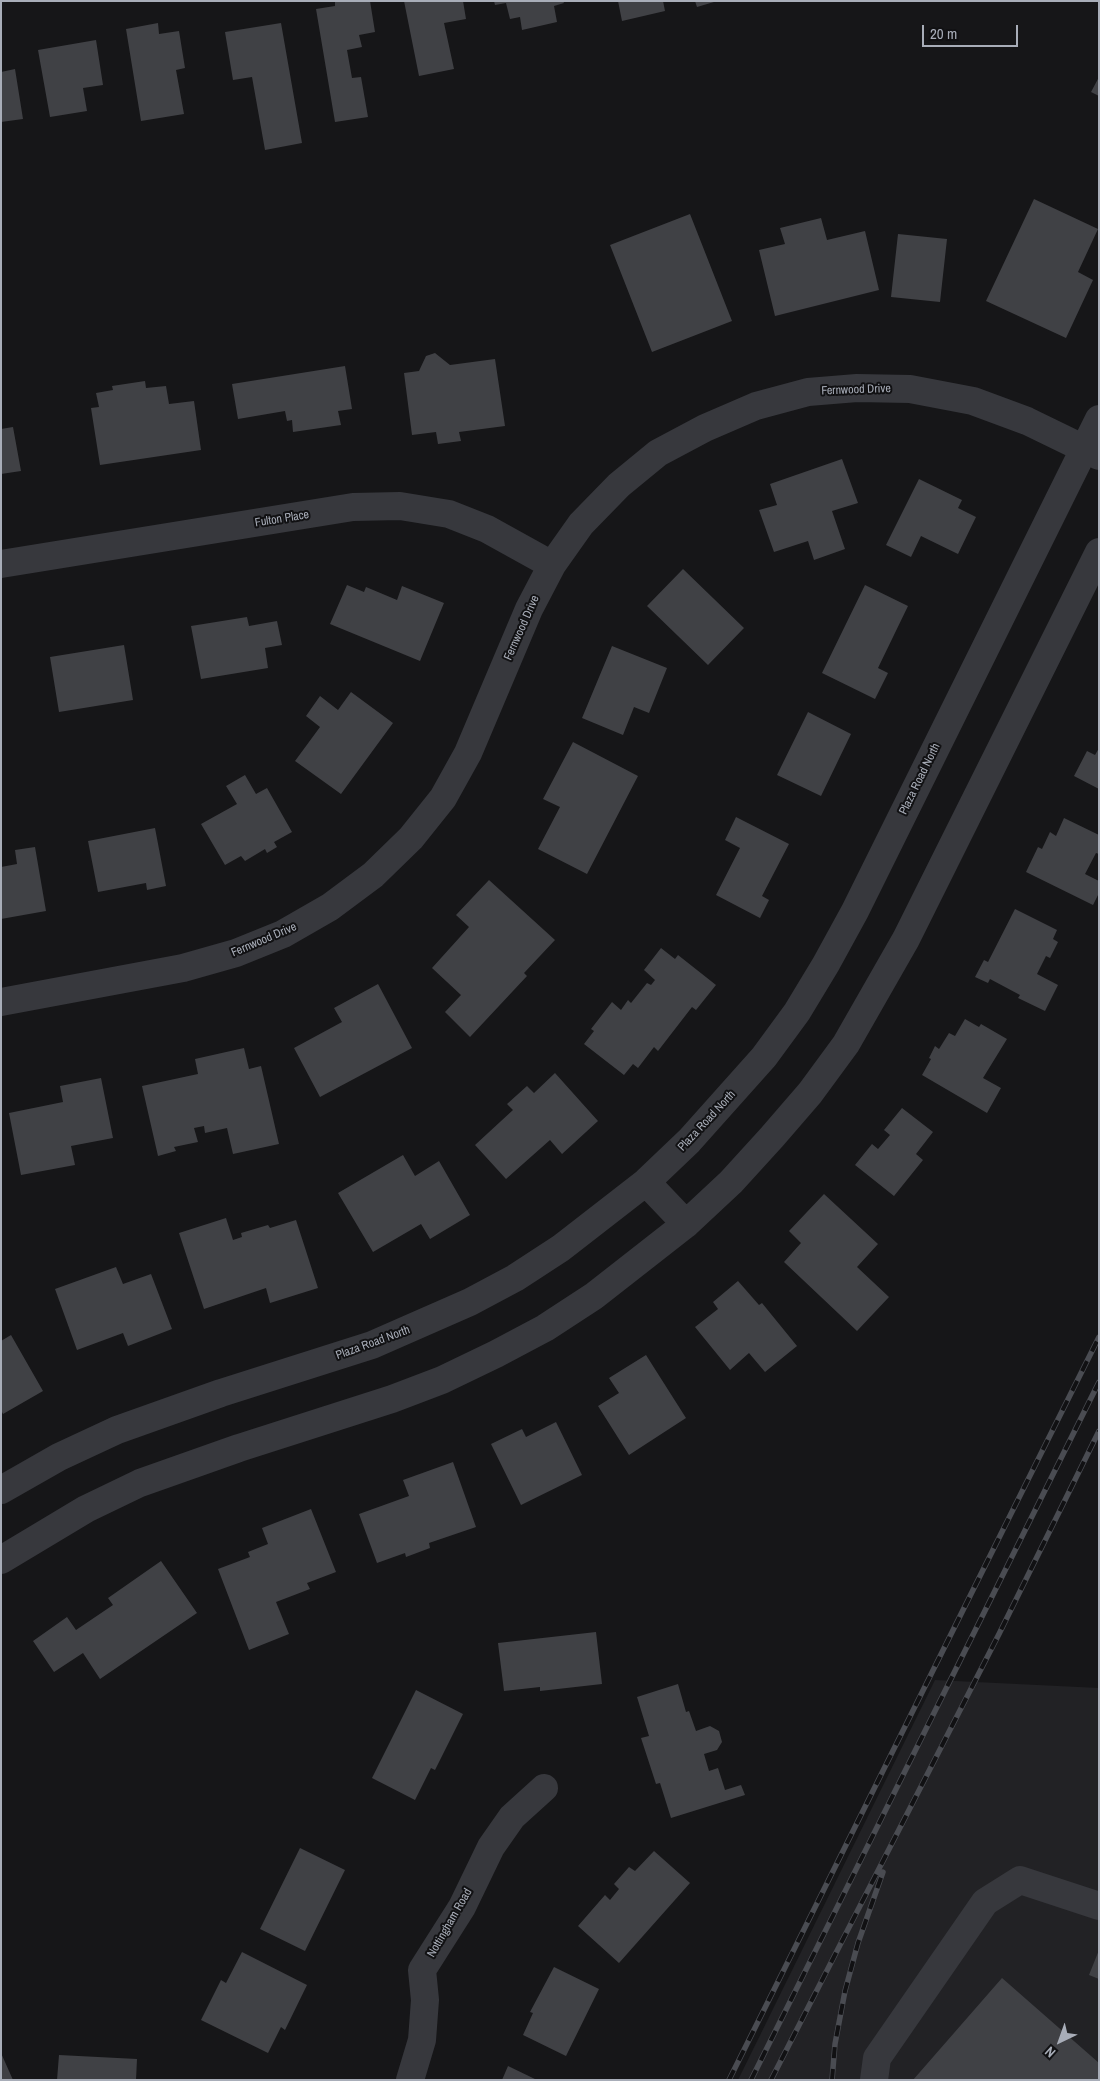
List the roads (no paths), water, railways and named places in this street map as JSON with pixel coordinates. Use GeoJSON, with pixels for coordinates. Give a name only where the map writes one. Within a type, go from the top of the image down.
{"type":"FeatureCollection","features":[{"type":"Feature","properties":{"kind":"street","name":"Fernwood Drive"},"geometry":{"type":"LineString","coordinates":[[1,1002],[183,968],[236,954],[283,934],[330,907],[373,875],[410,838],[443,798],[468,754],[529,609],[552,565],[581,524],[619,485],[658,453],[705,428],[756,406],[808,392],[857,388],[910,389],[973,401],[1027,421],[1091,453]]}},
{"type":"Feature","properties":{"kind":"street","name":"Plaza Road North"},"geometry":{"type":"LineString","coordinates":[[1,1490],[59,1457],[117,1430],[221,1393],[372,1344],[470,1302],[515,1278],[561,1248],[646,1182],[689,1141],[764,1056],[797,1012],[855,912],[1091,453],[1099,419]]}},
{"type":"Feature","properties":{"kind":"street","name":"Fulton Place"},"geometry":{"type":"LineString","coordinates":[[1,564],[353,507],[400,506],[448,514],[487,529],[552,565]]}},
{"type":"Feature","properties":{"kind":"street"},"geometry":{"type":"LineString","coordinates":[[1,1560],[86,1509],[140,1483],[239,1448],[392,1399],[442,1380],[496,1354],[545,1328],[594,1296],[686,1224],[731,1182],[772,1137],[810,1093],[846,1044],[906,939],[1099,552]]}},
{"type":"Feature","properties":{"kind":"street"},"geometry":{"type":"LineString","coordinates":[[646,1182],[686,1224]]}},
{"type":"Feature","properties":{"kind":"street","name":"Nottingham Road"},"geometry":{"type":"LineString","coordinates":[[410,2080],[422,2040],[425,2000],[422,1970],[462,1907],[491,1847],[512,1816],[544,1788]]}},
{"type":"Feature","properties":{"kind":"street"},"geometry":{"type":"LineString","coordinates":[[874,2080],[877,2058],[985,1902],[1020,1880],[1099,1906]]}},
{"type":"Feature","properties":{"kind":"railway"},"geometry":{"type":"LineString","coordinates":[[729,2080],[1099,1337]]}},
{"type":"Feature","properties":{"kind":"railway"},"geometry":{"type":"LineString","coordinates":[[751,2080],[1099,1382]]}},
{"type":"Feature","properties":{"kind":"railway"},"geometry":{"type":"LineString","coordinates":[[771,2080],[999,1634],[1099,1431]]}},
{"type":"Feature","properties":{"kind":"railway"},"geometry":{"type":"LineString","coordinates":[[832,2080],[835,2044],[845,1991],[858,1943],[883,1872]]}}]}
